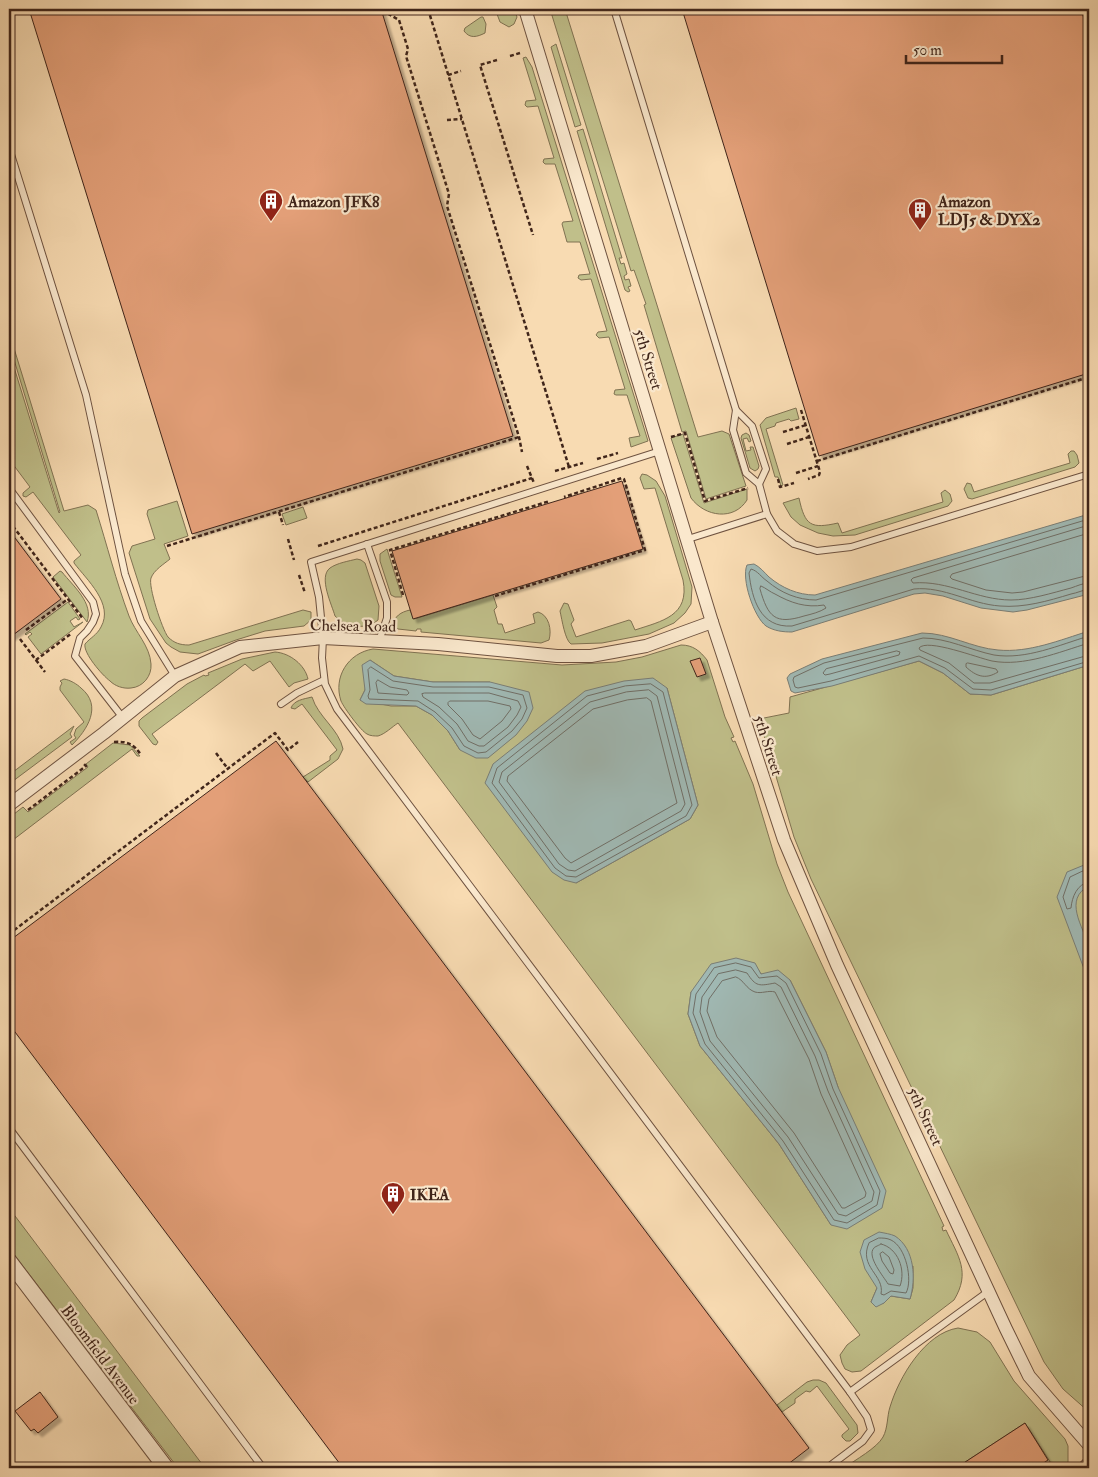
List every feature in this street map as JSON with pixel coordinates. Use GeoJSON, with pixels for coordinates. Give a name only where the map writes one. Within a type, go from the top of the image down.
{"type":"FeatureCollection","features":[{"type":"Feature","properties":{"kind":"street","name":"5th Street"},"geometry":{"type":"LineString","coordinates":[[525,9],[712,622],[771,803],[809,902],[1029,1376],[1089,1445]]}},
{"type":"Feature","properties":{"kind":"street","name":"Chelsea Road"},"geometry":{"type":"LineString","coordinates":[[9,805],[175,676],[240,647],[323,638],[438,644],[557,656],[591,656],[646,646],[712,622]]}},
{"type":"Feature","properties":{"kind":"street","name":"Bloomfield Avenue"},"geometry":{"type":"LineString","coordinates":[[9,1261],[166,1468]]}},
{"type":"Feature","properties":{"kind":"street"},"geometry":{"type":"LineString","coordinates":[[1086,1468],[1089,1465]]}},
{"type":"Feature","properties":{"kind":"lane"},"geometry":{"type":"LineString","coordinates":[[614,9],[736,410],[733,430],[746,473],[759,484],[768,514],[777,531],[794,544],[817,551],[851,547],[1089,474]]}},
{"type":"Feature","properties":{"kind":"lane"},"geometry":{"type":"LineString","coordinates":[[9,148],[86,396],[125,574],[141,622],[175,676]]}},
{"type":"Feature","properties":{"kind":"lane"},"geometry":{"type":"LineString","coordinates":[[736,410],[752,426],[766,469],[759,484]]}},
{"type":"Feature","properties":{"kind":"lane"},"geometry":{"type":"LineString","coordinates":[[660,451],[311,562],[319,597],[323,638],[324,680],[337,709],[868,1417],[871,1430],[864,1441],[827,1468]]}},
{"type":"Feature","properties":{"kind":"lane"},"geometry":{"type":"LineString","coordinates":[[9,488],[93,602],[96,614],[94,622],[80,638],[75,656],[123,718]]}},
{"type":"Feature","properties":{"kind":"lane"},"geometry":{"type":"LineString","coordinates":[[688,539],[768,514]]}},
{"type":"Feature","properties":{"kind":"lane"},"geometry":{"type":"LineString","coordinates":[[367,544],[387,602],[387,618],[379,641]]}},
{"type":"Feature","properties":{"kind":"lane"},"geometry":{"type":"LineString","coordinates":[[281,704],[297,693],[324,680]]}},
{"type":"Feature","properties":{"kind":"lane"},"geometry":{"type":"LineString","coordinates":[[9,1128],[263,1468]]}},
{"type":"Feature","properties":{"kind":"lane"},"geometry":{"type":"LineString","coordinates":[[850,1392],[989,1291]]}},
{"type":"Feature","properties":{"kind":"path"},"geometry":{"type":"LineString","coordinates":[[384,9],[385,12],[399,20],[408,49],[406,56],[449,194],[447,206],[519,437],[522,452]]}},
{"type":"Feature","properties":{"kind":"path"},"geometry":{"type":"LineString","coordinates":[[428,9],[569,467]]}},
{"type":"Feature","properties":{"kind":"path"},"geometry":{"type":"LineString","coordinates":[[510,56],[520,53]]}},
{"type":"Feature","properties":{"kind":"path"},"geometry":{"type":"LineString","coordinates":[[497,60],[480,65],[533,235]]}},
{"type":"Feature","properties":{"kind":"path"},"geometry":{"type":"LineString","coordinates":[[448,74],[462,71]]}},
{"type":"Feature","properties":{"kind":"path"},"geometry":{"type":"LineString","coordinates":[[447,120],[462,119]]}},
{"type":"Feature","properties":{"kind":"path"},"geometry":{"type":"LineString","coordinates":[[817,461],[1089,378]]}},
{"type":"Feature","properties":{"kind":"path"},"geometry":{"type":"LineString","coordinates":[[801,410],[820,474],[808,479]]}},
{"type":"Feature","properties":{"kind":"path"},"geometry":{"type":"LineString","coordinates":[[783,432],[806,425]]}},
{"type":"Feature","properties":{"kind":"path"},"geometry":{"type":"LineString","coordinates":[[671,437],[685,433],[705,501],[748,488]]}},
{"type":"Feature","properties":{"kind":"path"},"geometry":{"type":"LineString","coordinates":[[167,546],[519,437]]}},
{"type":"Feature","properties":{"kind":"path"},"geometry":{"type":"LineString","coordinates":[[787,444],[809,437]]}},
{"type":"Feature","properties":{"kind":"path"},"geometry":{"type":"LineString","coordinates":[[597,459],[618,453]]}},
{"type":"Feature","properties":{"kind":"path"},"geometry":{"type":"LineString","coordinates":[[555,471],[583,463]]}},
{"type":"Feature","properties":{"kind":"path"},"geometry":{"type":"LineString","coordinates":[[527,466],[534,484]]}},
{"type":"Feature","properties":{"kind":"path"},"geometry":{"type":"LineString","coordinates":[[796,473],[818,466]]}},
{"type":"Feature","properties":{"kind":"path"},"geometry":{"type":"LineString","coordinates":[[318,546],[532,478]]}},
{"type":"Feature","properties":{"kind":"path"},"geometry":{"type":"LineString","coordinates":[[495,596],[645,550],[624,478],[564,497]]}},
{"type":"Feature","properties":{"kind":"path"},"geometry":{"type":"LineString","coordinates":[[778,479],[780,487],[794,483]]}},
{"type":"Feature","properties":{"kind":"path"},"geometry":{"type":"LineString","coordinates":[[403,595],[390,550],[550,501]]}},
{"type":"Feature","properties":{"kind":"path"},"geometry":{"type":"LineString","coordinates":[[279,512],[283,525]]}},
{"type":"Feature","properties":{"kind":"path"},"geometry":{"type":"LineString","coordinates":[[9,521],[84,623]]}},
{"type":"Feature","properties":{"kind":"path"},"geometry":{"type":"LineString","coordinates":[[288,539],[294,560]]}},
{"type":"Feature","properties":{"kind":"path"},"geometry":{"type":"LineString","coordinates":[[299,575],[305,593]]}},
{"type":"Feature","properties":{"kind":"path"},"geometry":{"type":"LineString","coordinates":[[26,630],[68,599]]}},
{"type":"Feature","properties":{"kind":"path"},"geometry":{"type":"LineString","coordinates":[[36,660],[75,631]]}},
{"type":"Feature","properties":{"kind":"path"},"geometry":{"type":"LineString","coordinates":[[20,639],[45,672]]}},
{"type":"Feature","properties":{"kind":"path"},"geometry":{"type":"LineString","coordinates":[[9,934],[275,733],[288,750],[298,742]]}},
{"type":"Feature","properties":{"kind":"path"},"geometry":{"type":"LineString","coordinates":[[112,742],[132,744],[141,754]]}},
{"type":"Feature","properties":{"kind":"path"},"geometry":{"type":"LineString","coordinates":[[216,753],[228,769]]}},
{"type":"Feature","properties":{"kind":"path"},"geometry":{"type":"LineString","coordinates":[[28,810],[86,766],[84,763]]}},
{"type":"Feature","properties":{"kind":"shaded area"},"geometry":{"type":"Polygon","coordinates":[[[508,9],[514,9],[517,17],[514,24],[509,27],[500,22],[497,14],[508,11],[508,9]]]}},
{"type":"Feature","properties":{"kind":"shaded area"},"geometry":{"type":"Polygon","coordinates":[[[550,9],[565,9],[698,437],[722,431],[729,434],[746,486],[706,499],[686,431],[682,432],[644,305],[646,304],[634,270],[631,271],[550,9]]]}},
{"type":"Feature","properties":{"kind":"shaded area"},"geometry":{"type":"Polygon","coordinates":[[[483,17],[486,24],[485,33],[479,36],[466,34],[465,28],[483,17]]]}},
{"type":"Feature","properties":{"kind":"shaded area"},"geometry":{"type":"Polygon","coordinates":[[[556,44],[581,125],[575,127],[551,47],[556,44]]]}},
{"type":"Feature","properties":{"kind":"shaded area"},"geometry":{"type":"Polygon","coordinates":[[[526,57],[532,67],[648,441],[631,447],[629,438],[640,436],[627,395],[614,394],[615,390],[625,389],[609,337],[599,338],[596,335],[598,332],[607,331],[591,279],[581,280],[578,278],[579,275],[590,274],[580,242],[567,242],[562,224],[563,222],[573,221],[555,164],[545,164],[543,162],[544,159],[554,158],[538,106],[527,107],[525,105],[526,101],[536,100],[523,58],[526,57]]]}},
{"type":"Feature","properties":{"kind":"shaded area"},"geometry":{"type":"Polygon","coordinates":[[[583,129],[622,258],[619,258],[621,264],[624,263],[627,274],[624,276],[625,280],[629,279],[631,286],[628,287],[630,291],[628,292],[625,290],[577,131],[583,129]]]}},
{"type":"Feature","properties":{"kind":"shaded area"},"geometry":{"type":"Polygon","coordinates":[[[9,332],[64,511],[88,505],[96,510],[129,616],[148,651],[151,664],[150,673],[139,686],[122,688],[112,683],[98,669],[87,653],[85,644],[99,630],[104,618],[102,601],[74,563],[81,555],[33,492],[26,497],[23,496],[23,493],[30,487],[9,459],[9,351],[59,513],[9,343],[9,332]]]}},
{"type":"Feature","properties":{"kind":"shaded area"},"geometry":{"type":"Polygon","coordinates":[[[796,408],[799,419],[791,421],[789,419],[776,423],[775,426],[766,429],[783,485],[781,486],[778,477],[775,477],[760,425],[766,418],[796,408]]]}},
{"type":"Feature","properties":{"kind":"shaded area"},"geometry":{"type":"Polygon","coordinates":[[[746,433],[751,441],[749,442],[747,438],[743,439],[746,451],[751,450],[750,447],[753,447],[759,466],[755,471],[750,468],[741,438],[746,433]]]}},
{"type":"Feature","properties":{"kind":"shaded area"},"geometry":{"type":"Polygon","coordinates":[[[683,434],[704,503],[747,489],[747,500],[741,507],[727,514],[711,513],[691,498],[671,438],[683,434]]]}},
{"type":"Feature","properties":{"kind":"shaded area"},"geometry":{"type":"Polygon","coordinates":[[[1074,451],[1077,455],[1079,463],[1075,467],[972,499],[968,498],[964,489],[967,483],[971,484],[974,492],[1070,463],[1068,454],[1074,451]]]}},
{"type":"Feature","properties":{"kind":"shaded area"},"geometry":{"type":"Polygon","coordinates":[[[642,474],[656,481],[665,496],[692,587],[691,604],[685,613],[674,623],[649,634],[602,643],[571,644],[565,634],[560,611],[564,603],[568,604],[574,620],[571,624],[576,637],[629,620],[635,630],[645,627],[672,615],[682,602],[684,592],[683,580],[655,488],[644,489],[640,478],[642,474]]]}},
{"type":"Feature","properties":{"kind":"shaded area"},"geometry":{"type":"Polygon","coordinates":[[[945,490],[950,494],[952,501],[948,506],[855,535],[833,536],[818,533],[800,525],[791,517],[783,503],[799,498],[807,520],[821,526],[838,523],[842,533],[943,502],[941,493],[945,490]]]}},
{"type":"Feature","properties":{"kind":"shaded area"},"geometry":{"type":"Polygon","coordinates":[[[177,501],[188,536],[164,544],[170,559],[154,572],[151,578],[153,598],[165,632],[170,639],[183,645],[189,645],[303,610],[311,612],[311,620],[304,626],[265,631],[198,654],[180,652],[166,643],[150,619],[129,553],[132,546],[155,539],[147,514],[148,510],[177,501]]]}},
{"type":"Feature","properties":{"kind":"shaded area"},"geometry":{"type":"Polygon","coordinates":[[[303,507],[307,518],[286,525],[282,514],[303,507]]]}},
{"type":"Feature","properties":{"kind":"shaded area"},"geometry":{"type":"Polygon","coordinates":[[[387,549],[402,597],[391,595],[380,561],[380,554],[387,549]]]}},
{"type":"Feature","properties":{"kind":"shaded area"},"geometry":{"type":"Polygon","coordinates":[[[357,559],[365,563],[379,606],[378,620],[370,626],[351,625],[335,616],[327,591],[325,578],[330,568],[340,563],[357,559]]]}},
{"type":"Feature","properties":{"kind":"shaded area"},"geometry":{"type":"Polygon","coordinates":[[[60,571],[77,589],[85,602],[88,608],[87,622],[53,577],[60,571]]]}},
{"type":"Feature","properties":{"kind":"shaded area"},"geometry":{"type":"Polygon","coordinates":[[[493,595],[497,607],[494,610],[498,624],[502,624],[505,633],[535,623],[533,614],[538,612],[545,616],[549,623],[549,640],[541,643],[421,632],[421,629],[416,631],[398,629],[393,626],[396,617],[410,610],[414,619],[493,595]]]}},
{"type":"Feature","properties":{"kind":"shaded area"},"geometry":{"type":"Polygon","coordinates":[[[68,602],[80,619],[78,620],[76,617],[70,621],[74,627],[83,622],[41,654],[28,637],[32,634],[30,632],[25,634],[68,602]]]}},
{"type":"Feature","properties":{"kind":"shaded area"},"geometry":{"type":"Polygon","coordinates":[[[681,645],[696,649],[707,660],[725,717],[734,737],[731,738],[733,742],[735,741],[753,784],[777,864],[788,892],[944,1226],[942,1227],[943,1231],[946,1230],[961,1264],[962,1281],[954,1300],[861,1371],[852,1372],[845,1369],[840,1355],[847,1345],[860,1335],[398,723],[381,735],[368,735],[345,709],[339,692],[341,675],[350,661],[356,655],[373,649],[562,665],[616,662],[642,657],[681,645]],[[370,660],[365,690],[360,700],[391,706],[416,706],[432,715],[448,731],[460,750],[490,682],[433,682],[394,676],[370,660]],[[667,688],[576,883],[690,819],[698,805],[667,688]],[[754,963],[691,992],[688,1014],[700,1046],[779,1144],[831,1225],[838,1087],[826,1052],[790,980],[761,974],[754,963]],[[913,1266],[877,1288],[871,1302],[884,1303],[891,1296],[910,1299],[913,1288],[913,1266]]]}},
{"type":"Feature","properties":{"kind":"shaded area"},"geometry":{"type":"Polygon","coordinates":[[[275,652],[291,657],[296,661],[304,669],[308,679],[294,683],[289,687],[270,661],[253,671],[245,664],[152,734],[158,742],[156,745],[153,744],[139,726],[139,721],[142,718],[187,684],[242,659],[275,652]]]}},
{"type":"Feature","properties":{"kind":"shaded area"},"geometry":{"type":"Polygon","coordinates":[[[919,661],[943,673],[970,694],[991,695],[1089,665],[1089,1412],[1063,1389],[1044,1362],[811,879],[794,837],[759,719],[789,713],[790,697],[919,661]]]}},
{"type":"Feature","properties":{"kind":"shaded area"},"geometry":{"type":"Polygon","coordinates":[[[64,679],[71,681],[88,695],[92,710],[83,732],[72,745],[70,742],[76,738],[74,735],[76,729],[84,722],[60,690],[62,683],[60,681],[64,679]]]}},
{"type":"Feature","properties":{"kind":"shaded area"},"geometry":{"type":"Polygon","coordinates":[[[312,697],[319,711],[337,735],[343,749],[338,759],[308,782],[303,777],[330,760],[330,756],[337,750],[302,704],[295,709],[291,708],[297,702],[312,697]]]}},
{"type":"Feature","properties":{"kind":"shaded area"},"geometry":{"type":"Polygon","coordinates":[[[74,726],[70,734],[72,737],[9,784],[9,775],[74,726]]]}},
{"type":"Feature","properties":{"kind":"shaded area"},"geometry":{"type":"Polygon","coordinates":[[[113,743],[130,745],[140,756],[137,756],[132,749],[9,843],[9,818],[23,807],[28,812],[88,767],[86,764],[113,743]]]}},
{"type":"Feature","properties":{"kind":"shaded area"},"geometry":{"type":"Polygon","coordinates":[[[9,1208],[205,1468],[178,1468],[9,1248],[9,1208]]]}},
{"type":"Feature","properties":{"kind":"shaded area"},"geometry":{"type":"Polygon","coordinates":[[[958,1328],[977,1332],[990,1342],[1014,1381],[1065,1439],[1068,1446],[1068,1462],[1061,1468],[1054,1468],[1025,1423],[956,1468],[844,1468],[871,1450],[883,1437],[894,1395],[915,1358],[935,1338],[958,1328]]]}},
{"type":"Feature","properties":{"kind":"shaded area"},"geometry":{"type":"Polygon","coordinates":[[[813,1380],[826,1383],[857,1425],[858,1433],[850,1441],[846,1441],[842,1437],[849,1429],[817,1386],[810,1392],[806,1391],[795,1399],[795,1403],[782,1412],[777,1405],[807,1382],[813,1380]]]}},
{"type":"Feature","properties":{"kind":"water"},"geometry":{"type":"Polygon","coordinates":[[[1089,514],[1089,594],[1027,610],[1013,612],[981,608],[943,596],[925,593],[914,594],[792,632],[785,632],[769,628],[761,621],[753,606],[747,588],[747,565],[756,565],[785,588],[802,594],[815,595],[1089,514]]]}},
{"type":"Feature","properties":{"kind":"water"},"geometry":{"type":"Polygon","coordinates":[[[1089,631],[1089,665],[991,695],[970,694],[943,673],[919,661],[832,686],[795,693],[791,691],[787,678],[790,674],[822,659],[922,633],[942,635],[988,649],[1021,650],[1089,631]]]}},
{"type":"Feature","properties":{"kind":"water"},"geometry":{"type":"Polygon","coordinates":[[[370,660],[394,676],[433,682],[490,682],[529,692],[533,708],[527,721],[516,735],[488,758],[476,758],[460,750],[448,731],[432,715],[416,706],[366,704],[360,700],[365,690],[362,665],[370,660]]]}},
{"type":"Feature","properties":{"kind":"water"},"geometry":{"type":"Polygon","coordinates":[[[653,678],[667,688],[698,805],[690,819],[576,883],[564,880],[552,872],[485,783],[493,764],[585,691],[624,681],[653,678]]]}},
{"type":"Feature","properties":{"kind":"water"},"geometry":{"type":"Polygon","coordinates":[[[1089,863],[1089,886],[1077,898],[1076,906],[1090,950],[1089,982],[1057,897],[1067,872],[1089,863]]]}},
{"type":"Feature","properties":{"kind":"water"},"geometry":{"type":"Polygon","coordinates":[[[736,958],[755,963],[761,974],[778,970],[790,980],[826,1052],[838,1087],[886,1191],[882,1208],[847,1229],[831,1225],[779,1144],[700,1046],[688,1014],[691,992],[711,964],[736,958]]]}},
{"type":"Feature","properties":{"kind":"water"},"geometry":{"type":"Polygon","coordinates":[[[879,1232],[895,1236],[907,1249],[912,1265],[913,1283],[910,1299],[891,1296],[884,1303],[876,1307],[871,1302],[877,1288],[865,1269],[860,1252],[864,1240],[879,1232]]]}},
{"type":"Feature","properties":{"kind":"building","name":"Amazon JFK8"},"geometry":{"type":"Polygon","coordinates":[[[29,9],[381,9],[513,436],[192,534],[29,9]]]}},
{"type":"Feature","properties":{"kind":"building","name":"Amazon LDJ5 & DYX2"},"geometry":{"type":"Polygon","coordinates":[[[682,9],[1081,9],[1089,35],[1089,373],[819,456],[682,9]]]}},
{"type":"Feature","properties":{"kind":"building"},"geometry":{"type":"Polygon","coordinates":[[[622,481],[643,549],[413,619],[392,551],[622,481]]]}},
{"type":"Feature","properties":{"kind":"building"},"geometry":{"type":"Polygon","coordinates":[[[9,530],[61,599],[9,638],[9,530]]]}},
{"type":"Feature","properties":{"kind":"building"},"geometry":{"type":"Polygon","coordinates":[[[700,658],[706,674],[697,677],[690,661],[700,658]]]}},
{"type":"Feature","properties":{"kind":"building","name":"IKEA"},"geometry":{"type":"Polygon","coordinates":[[[276,741],[809,1448],[783,1468],[343,1468],[9,1024],[9,941],[276,741]]]}},
{"type":"Feature","properties":{"kind":"building"},"geometry":{"type":"Polygon","coordinates":[[[40,1392],[58,1417],[38,1433],[34,1429],[31,1431],[15,1411],[40,1392]]]}},
{"type":"Feature","properties":{"kind":"building"},"geometry":{"type":"Polygon","coordinates":[[[1025,1423],[1048,1460],[1036,1468],[956,1468],[1025,1423]]]}},
{"type":"Feature","properties":{"kind":"place","name":"Amazon JFK8"},"geometry":{"type":"Point","coordinates":[271,222]}},
{"type":"Feature","properties":{"kind":"place","name":"Amazon LDJ5 & DYX2"},"geometry":{"type":"Point","coordinates":[920,231]}},
{"type":"Feature","properties":{"kind":"place","name":"IKEA"},"geometry":{"type":"Point","coordinates":[393,1215]}}]}
